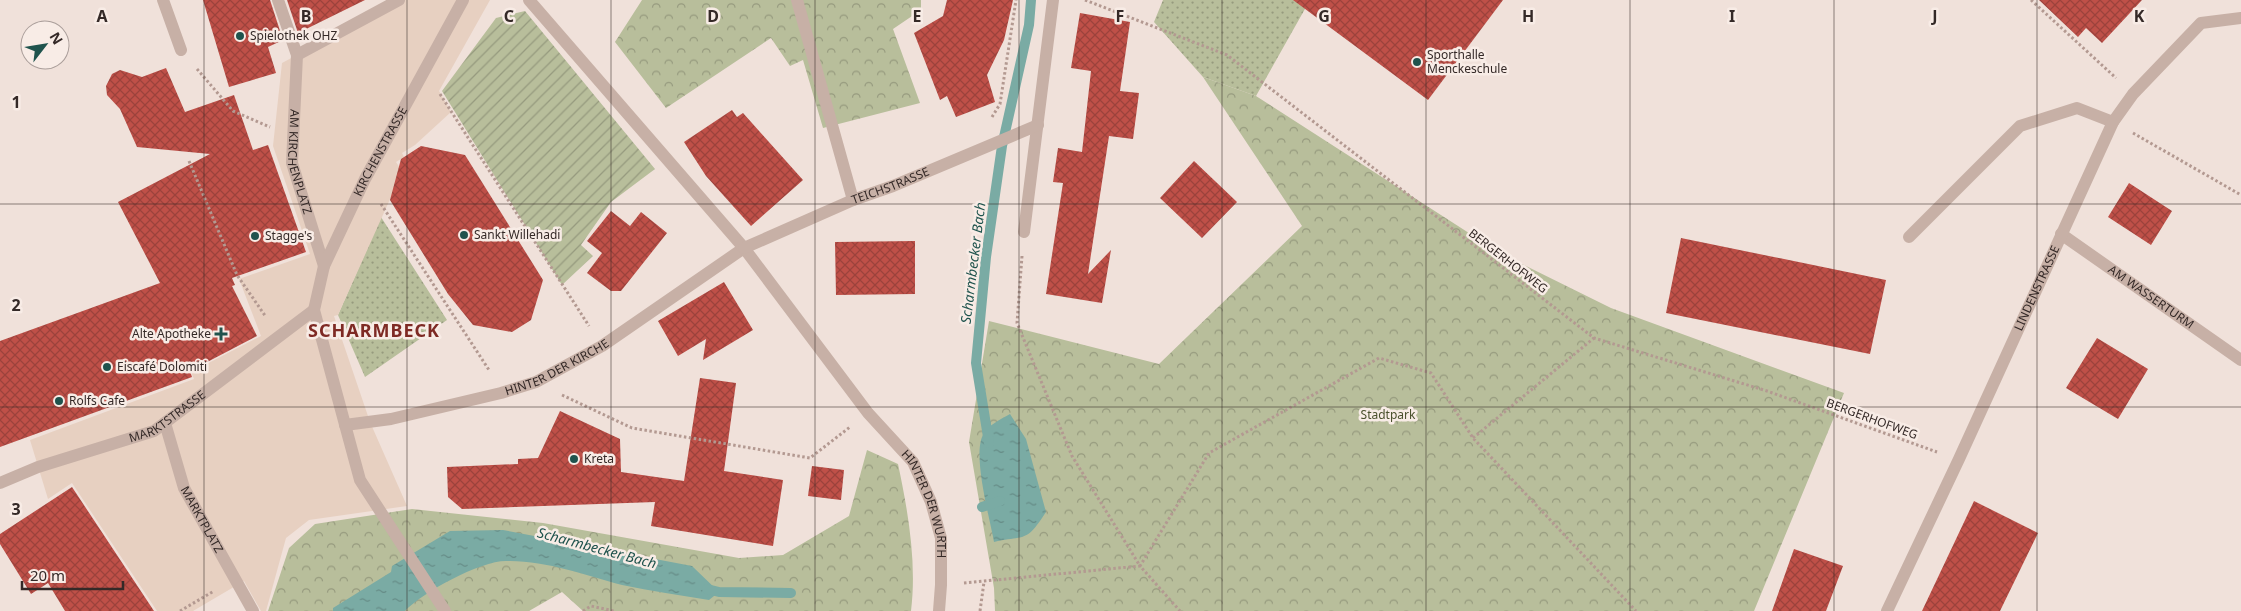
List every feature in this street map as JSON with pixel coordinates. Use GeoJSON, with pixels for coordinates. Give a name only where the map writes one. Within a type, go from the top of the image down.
{"type":"FeatureCollection","features":[{"type":"Feature","properties":{"kind":"street"},"geometry":{"type":"LineString","coordinates":[[163,0],[181,50]]}},
{"type":"Feature","properties":{"kind":"street","name":"AM KIRCHENPLATZ"},"geometry":{"type":"LineString","coordinates":[[278,0],[297,55],[292,163],[324,266]]}},
{"type":"Feature","properties":{"kind":"street"},"geometry":{"type":"LineString","coordinates":[[297,55],[399,0]]}},
{"type":"Feature","properties":{"kind":"street","name":"KIRCHENSTRASSE"},"geometry":{"type":"LineString","coordinates":[[314,310],[324,266],[365,179],[462,0]]}},
{"type":"Feature","properties":{"kind":"street"},"geometry":{"type":"LineString","coordinates":[[529,0],[744,248],[868,413]]}},
{"type":"Feature","properties":{"kind":"street"},"geometry":{"type":"LineString","coordinates":[[797,0],[853,200]]}},
{"type":"Feature","properties":{"kind":"street"},"geometry":{"type":"LineString","coordinates":[[1024,232],[1053,0]]}},
{"type":"Feature","properties":{"kind":"street","name":"LINDENSTRASSE"},"geometry":{"type":"LineString","coordinates":[[1886,611],[1959,459],[2113,122],[2133,94],[2201,23],[2241,18]]}},
{"type":"Feature","properties":{"kind":"street"},"geometry":{"type":"LineString","coordinates":[[1909,238],[2020,126],[2077,108],[2113,122]]}},
{"type":"Feature","properties":{"kind":"street","name":"TEICHSTRASSE"},"geometry":{"type":"LineString","coordinates":[[744,248],[853,200],[1038,125]]}},
{"type":"Feature","properties":{"kind":"street","name":"AM WASSERTURM"},"geometry":{"type":"LineString","coordinates":[[2061,234],[2241,360]]}},
{"type":"Feature","properties":{"kind":"street","name":"HINTER DER KIRCHE"},"geometry":{"type":"LineString","coordinates":[[345,425],[391,419],[501,393],[536,382],[602,346],[744,248]]}},
{"type":"Feature","properties":{"kind":"street"},"geometry":{"type":"LineString","coordinates":[[314,310],[360,480],[445,611]]}},
{"type":"Feature","properties":{"kind":"street","name":"MARKTSTRASSE"},"geometry":{"type":"LineString","coordinates":[[0,483],[38,467],[154,431],[314,310]]}},
{"type":"Feature","properties":{"kind":"street","name":"HINTER DER WURTH"},"geometry":{"type":"LineString","coordinates":[[868,413],[914,462],[931,502],[941,538],[942,585],[939,611]]}},
{"type":"Feature","properties":{"kind":"street","name":"MARKTPLATZ"},"geometry":{"type":"LineString","coordinates":[[164,423],[184,488],[252,611]]}},
{"type":"Feature","properties":{"kind":"path"},"geometry":{"type":"LineString","coordinates":[[986,147],[992,118],[1000,104],[1016,0]]}},
{"type":"Feature","properties":{"kind":"path","name":"BERGERHOFWEG"},"geometry":{"type":"LineString","coordinates":[[1085,0],[1227,55],[1594,338],[1767,391],[1959,459]]}},
{"type":"Feature","properties":{"kind":"path"},"geometry":{"type":"LineString","coordinates":[[2031,0],[2133,94]]}},
{"type":"Feature","properties":{"kind":"path"},"geometry":{"type":"LineString","coordinates":[[181,50],[233,111],[294,137]]}},
{"type":"Feature","properties":{"kind":"path"},"geometry":{"type":"LineString","coordinates":[[425,70],[602,346]]}},
{"type":"Feature","properties":{"kind":"path"},"geometry":{"type":"LineString","coordinates":[[2113,122],[2241,194]]}},
{"type":"Feature","properties":{"kind":"path"},"geometry":{"type":"LineString","coordinates":[[190,161],[237,275],[279,336]]}},
{"type":"Feature","properties":{"kind":"path"},"geometry":{"type":"LineString","coordinates":[[365,179],[486,364],[501,393]]}},
{"type":"Feature","properties":{"kind":"path"},"geometry":{"type":"LineString","coordinates":[[1024,232],[1017,322],[1072,456],[1140,566],[1180,611]]}},
{"type":"Feature","properties":{"kind":"path"},"geometry":{"type":"LineString","coordinates":[[1473,438],[1594,338]]}},
{"type":"Feature","properties":{"kind":"path"},"geometry":{"type":"LineString","coordinates":[[1140,566],[1209,453],[1378,358],[1431,373],[1473,438],[1636,611]]}},
{"type":"Feature","properties":{"kind":"path"},"geometry":{"type":"LineString","coordinates":[[536,382],[632,428],[810,458],[868,413]]}},
{"type":"Feature","properties":{"kind":"path"},"geometry":{"type":"LineString","coordinates":[[942,585],[1140,566]]}},
{"type":"Feature","properties":{"kind":"path"},"geometry":{"type":"LineString","coordinates":[[180,611],[234,579]]}},
{"type":"Feature","properties":{"kind":"path"},"geometry":{"type":"LineString","coordinates":[[980,611],[984,582]]}},
{"type":"Feature","properties":{"kind":"path"},"geometry":{"type":"LineString","coordinates":[[583,611],[591,606],[614,611]]}},
{"type":"Feature","properties":{"kind":"green space"},"geometry":{"type":"Polygon","coordinates":[[[642,0],[921,0],[921,10],[893,29],[920,103],[823,128],[803,60],[790,66],[771,38],[666,108],[615,42],[642,0]]]}},
{"type":"Feature","properties":{"kind":"green space"},"geometry":{"type":"Polygon","coordinates":[[[1163,0],[1310,0],[1256,96],[1203,77],[1154,22],[1163,0]]]}},
{"type":"Feature","properties":{"kind":"green space"},"geometry":{"type":"Polygon","coordinates":[[[525,11],[655,169],[611,202],[581,245],[593,256],[562,285],[442,91],[496,18],[525,11]]]}},
{"type":"Feature","properties":{"kind":"green space","name":"Stadtpark"},"geometry":{"type":"Polygon","coordinates":[[[1203,77],[1256,96],[1500,253],[1611,308],[1844,393],[1754,611],[995,611],[994,588],[969,442],[989,321],[1159,364],[1302,226],[1203,77]]]}},
{"type":"Feature","properties":{"kind":"green space"},"geometry":{"type":"Polygon","coordinates":[[[381,217],[447,320],[365,377],[338,315],[381,217]]]}},
{"type":"Feature","properties":{"kind":"green space"},"geometry":{"type":"Polygon","coordinates":[[[867,450],[898,464],[908,519],[912,556],[913,593],[911,611],[583,611],[562,592],[529,611],[268,611],[289,548],[315,524],[412,509],[543,523],[739,558],[783,555],[849,516],[867,450]]]}},
{"type":"Feature","properties":{"kind":"shaded area"},"geometry":{"type":"Polygon","coordinates":[[[399,0],[490,0],[439,91],[451,112],[415,145],[402,153],[404,157],[396,162],[412,186],[391,197],[338,315],[334,316],[370,422],[407,506],[309,520],[286,538],[266,611],[261,611],[244,581],[193,611],[157,611],[72,483],[48,499],[30,440],[194,379],[191,372],[261,336],[239,279],[310,254],[273,146],[282,63],[399,0]]]}},
{"type":"Feature","properties":{"kind":"water"},"geometry":{"type":"Polygon","coordinates":[[[1010,414],[1026,439],[1046,512],[1034,529],[1024,536],[994,542],[981,472],[980,444],[988,428],[1010,414]]]}},
{"type":"Feature","properties":{"kind":"water"},"geometry":{"type":"Polygon","coordinates":[[[503,530],[692,566],[719,592],[709,600],[622,585],[535,563],[506,561],[482,566],[452,579],[413,603],[405,611],[333,611],[333,608],[391,572],[392,566],[450,531],[503,530]]]}},
{"type":"Feature","properties":{"kind":"building","name":"Spielothek OHZ"},"geometry":{"type":"Polygon","coordinates":[[[203,0],[270,0],[283,40],[268,47],[276,73],[229,87],[203,0]]]}},
{"type":"Feature","properties":{"kind":"building"},"geometry":{"type":"Polygon","coordinates":[[[287,0],[365,0],[298,33],[287,0]]]}},
{"type":"Feature","properties":{"kind":"building"},"geometry":{"type":"Polygon","coordinates":[[[947,0],[1013,0],[1004,40],[987,75],[995,102],[956,117],[947,96],[940,100],[914,33],[943,16],[947,0]]]}},
{"type":"Feature","properties":{"kind":"building","name":"Sporthalle Menckeschule"},"geometry":{"type":"Polygon","coordinates":[[[1293,0],[1503,0],[1428,100],[1293,0]]]}},
{"type":"Feature","properties":{"kind":"building"},"geometry":{"type":"Polygon","coordinates":[[[2039,0],[2142,0],[2102,43],[2086,28],[2078,37],[2039,0]]]}},
{"type":"Feature","properties":{"kind":"building"},"geometry":{"type":"Polygon","coordinates":[[[1080,13],[1130,22],[1120,91],[1139,93],[1133,139],[1109,136],[1088,274],[1111,250],[1102,303],[1046,294],[1063,183],[1053,182],[1058,148],[1082,152],[1091,71],[1071,68],[1080,13]]]}},
{"type":"Feature","properties":{"kind":"building"},"geometry":{"type":"Polygon","coordinates":[[[166,68],[185,112],[234,95],[253,150],[268,145],[306,252],[232,278],[235,285],[232,286],[257,336],[190,371],[192,377],[0,447],[0,341],[160,283],[118,202],[210,154],[137,147],[120,109],[107,95],[106,86],[112,74],[120,70],[142,77],[166,68]]]}},
{"type":"Feature","properties":{"kind":"building"},"geometry":{"type":"Polygon","coordinates":[[[732,110],[737,117],[743,113],[803,180],[751,226],[706,176],[684,142],[732,110]]]}},
{"type":"Feature","properties":{"kind":"building","name":"Sankt Willehadi"},"geometry":{"type":"Polygon","coordinates":[[[421,146],[465,155],[543,280],[531,320],[512,332],[473,325],[448,294],[390,200],[401,159],[421,146]]]}},
{"type":"Feature","properties":{"kind":"building"},"geometry":{"type":"Polygon","coordinates":[[[1194,161],[1237,202],[1202,238],[1160,198],[1194,161]]]}},
{"type":"Feature","properties":{"kind":"building"},"geometry":{"type":"Polygon","coordinates":[[[2129,183],[2172,211],[2151,245],[2108,217],[2129,183]]]}},
{"type":"Feature","properties":{"kind":"building"},"geometry":{"type":"Polygon","coordinates":[[[611,211],[630,226],[641,212],[667,233],[621,291],[611,291],[587,273],[602,253],[587,241],[611,211]]]}},
{"type":"Feature","properties":{"kind":"building"},"geometry":{"type":"Polygon","coordinates":[[[1681,238],[1886,280],[1870,354],[1666,313],[1681,238]]]}},
{"type":"Feature","properties":{"kind":"building"},"geometry":{"type":"Polygon","coordinates":[[[915,241],[915,294],[836,295],[835,242],[915,241]]]}},
{"type":"Feature","properties":{"kind":"building"},"geometry":{"type":"Polygon","coordinates":[[[724,282],[753,330],[703,360],[706,339],[678,356],[658,321],[724,282]]]}},
{"type":"Feature","properties":{"kind":"building"},"geometry":{"type":"Polygon","coordinates":[[[2097,338],[2148,369],[2118,419],[2066,388],[2097,338]]]}},
{"type":"Feature","properties":{"kind":"building"},"geometry":{"type":"Polygon","coordinates":[[[700,378],[736,383],[724,471],[783,480],[773,546],[651,526],[655,502],[462,509],[448,497],[447,467],[518,464],[518,459],[538,458],[560,411],[620,439],[621,472],[684,481],[700,378]]]}},
{"type":"Feature","properties":{"kind":"building"},"geometry":{"type":"Polygon","coordinates":[[[812,466],[844,470],[841,500],[808,496],[812,466]]]}},
{"type":"Feature","properties":{"kind":"building"},"geometry":{"type":"Polygon","coordinates":[[[72,487],[154,611],[65,611],[48,583],[31,594],[0,544],[0,534],[72,487]]]}},
{"type":"Feature","properties":{"kind":"building"},"geometry":{"type":"Polygon","coordinates":[[[1974,501],[2038,533],[2000,611],[1922,611],[1974,501]]]}},
{"type":"Feature","properties":{"kind":"building"},"geometry":{"type":"Polygon","coordinates":[[[1794,549],[1843,566],[1826,611],[1772,611],[1794,549]]]}},
{"type":"Feature","properties":{"kind":"waterway","name":"Scharmbecker Bach"},"geometry":{"type":"LineString","coordinates":[[989,443],[976,363],[986,257],[1002,146],[1029,25],[1031,0]]}},
{"type":"Feature","properties":{"kind":"waterway","name":"Scharmbecker Bach"},"geometry":{"type":"LineString","coordinates":[[982,507],[1000,501]]}},
{"type":"Feature","properties":{"kind":"waterway","name":"Scharmbecker Bach"},"geometry":{"type":"LineString","coordinates":[[707,589],[719,592],[791,593]]}},
{"type":"Feature","properties":{"kind":"place","name":"Spielothek OHZ"},"geometry":{"type":"Point","coordinates":[240,36]}},
{"type":"Feature","properties":{"kind":"place","name":"Sporthalle Menckeschule"},"geometry":{"type":"Point","coordinates":[1417,62]}},
{"type":"Feature","properties":{"kind":"place","name":"Sankt Willehadi"},"geometry":{"type":"Point","coordinates":[464,235]}},
{"type":"Feature","properties":{"kind":"place","name":"Stagge's"},"geometry":{"type":"Point","coordinates":[255,236]}},
{"type":"Feature","properties":{"kind":"place","name":"Alte Apotheke"},"geometry":{"type":"Point","coordinates":[221,334]}},
{"type":"Feature","properties":{"kind":"place","name":"Eiscafé Dolomiti"},"geometry":{"type":"Point","coordinates":[107,367]}},
{"type":"Feature","properties":{"kind":"place","name":"Rolfs Cafe"},"geometry":{"type":"Point","coordinates":[59,401]}},
{"type":"Feature","properties":{"kind":"place","name":"Kreta"},"geometry":{"type":"Point","coordinates":[574,459]}},
{"type":"Feature","properties":{"kind":"district","name":"SCHARMBECK"},"geometry":{"type":"Point","coordinates":[374,331]}}]}
